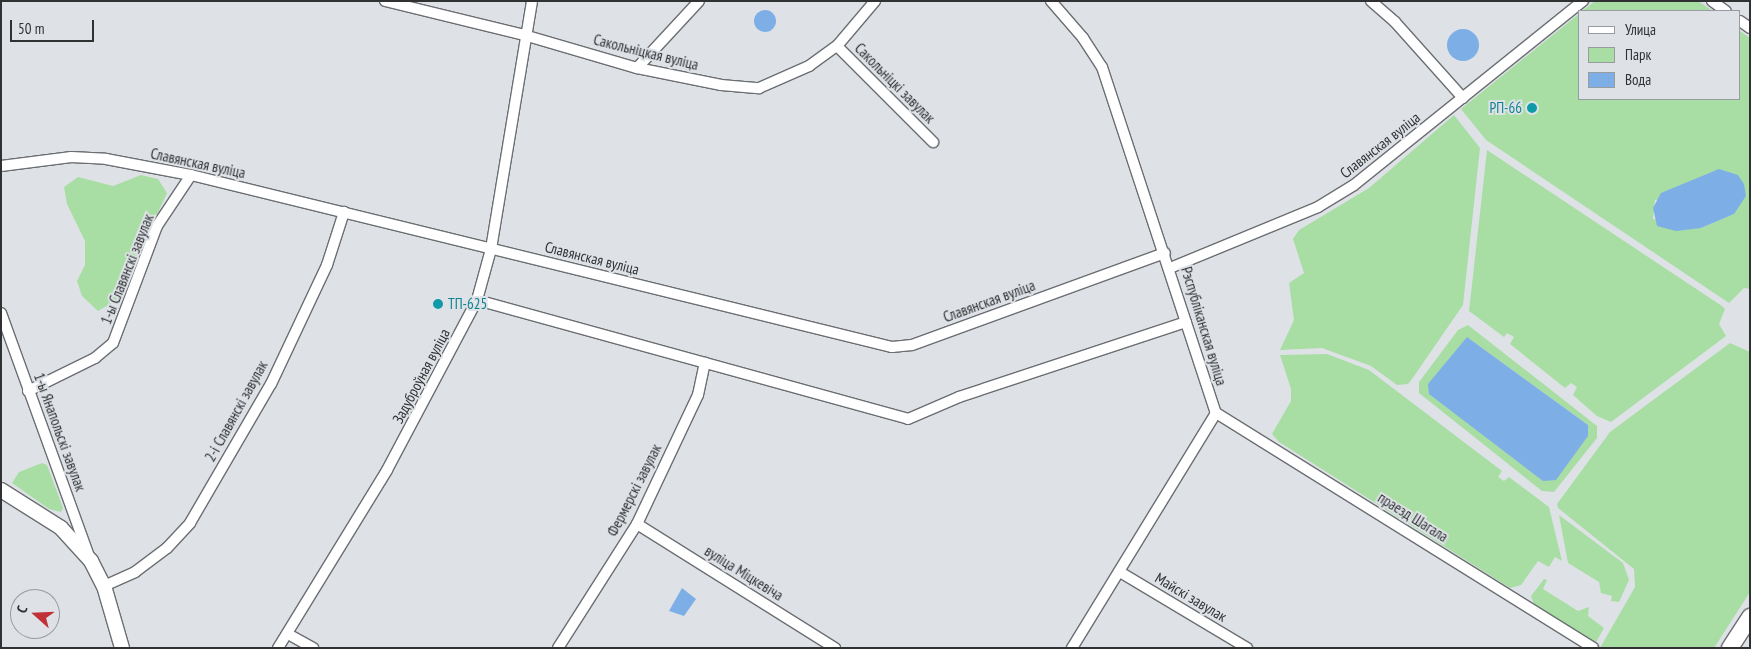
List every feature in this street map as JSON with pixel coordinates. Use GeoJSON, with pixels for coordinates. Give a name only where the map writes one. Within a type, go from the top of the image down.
{"type":"FeatureCollection","features":[{"type":"Feature","properties":{"kind":"main road"},"geometry":{"type":"LineString","coordinates":[[1,490],[61,528],[91,562],[104,586],[122,648]]}},
{"type":"Feature","properties":{"kind":"main road"},"geometry":{"type":"LineString","coordinates":[[1730,648],[1750,617]]}},
{"type":"Feature","properties":{"kind":"main road"},"geometry":{"type":"LineString","coordinates":[[115,620],[128,648]]}},
{"type":"Feature","properties":{"kind":"street","name":"Сакольніцкая вуліца"},"geometry":{"type":"LineString","coordinates":[[385,1],[524,35],[637,68],[721,86],[759,88],[809,66],[836,46],[875,1]]}},
{"type":"Feature","properties":{"kind":"street","name":"Задуброўная вуліца"},"geometry":{"type":"LineString","coordinates":[[278,648],[387,470],[477,300],[491,249],[524,35],[532,1]]}},
{"type":"Feature","properties":{"kind":"street"},"geometry":{"type":"LineString","coordinates":[[637,68],[699,1]]}},
{"type":"Feature","properties":{"kind":"street","name":"Рэспубліканская вуліца"},"geometry":{"type":"LineString","coordinates":[[1051,1],[1084,38],[1102,67],[1170,268],[1216,413]]}},
{"type":"Feature","properties":{"kind":"street"},"geometry":{"type":"LineString","coordinates":[[1371,1],[1395,22],[1463,98]]}},
{"type":"Feature","properties":{"kind":"street","name":"Славянская вуліца"},"geometry":{"type":"LineString","coordinates":[[1170,268],[1318,207],[1382,164],[1583,1]]}},
{"type":"Feature","properties":{"kind":"street"},"geometry":{"type":"LineString","coordinates":[[1712,1],[1725,10]]}},
{"type":"Feature","properties":{"kind":"street","name":"Сакольніцкі завулак"},"geometry":{"type":"LineString","coordinates":[[836,46],[933,142]]}},
{"type":"Feature","properties":{"kind":"street","name":"Славянская вуліца"},"geometry":{"type":"LineString","coordinates":[[1,166],[80,158],[191,175],[892,347],[912,345],[1165,254]]}},
{"type":"Feature","properties":{"kind":"street","name":"1-ы Славянскі завулак"},"geometry":{"type":"LineString","coordinates":[[28,391],[95,358],[113,343],[157,226],[191,175]]}},
{"type":"Feature","properties":{"kind":"street","name":"2-і Славянскі завулак"},"geometry":{"type":"LineString","coordinates":[[104,586],[135,572],[167,548],[190,523],[271,384],[327,265],[344,212]]}},
{"type":"Feature","properties":{"kind":"street"},"geometry":{"type":"LineString","coordinates":[[477,300],[908,419],[958,397],[1186,322]]}},
{"type":"Feature","properties":{"kind":"street","name":"1-ы Янапольскі завулак"},"geometry":{"type":"LineString","coordinates":[[1,313],[91,562]]}},
{"type":"Feature","properties":{"kind":"street","name":"Фермерскі завулак"},"geometry":{"type":"LineString","coordinates":[[558,648],[637,524],[698,395],[706,363]]}},
{"type":"Feature","properties":{"kind":"street"},"geometry":{"type":"LineString","coordinates":[[1072,648],[1216,413]]}},
{"type":"Feature","properties":{"kind":"street","name":"праезд Шагала"},"geometry":{"type":"LineString","coordinates":[[1216,413],[1593,648]]}},
{"type":"Feature","properties":{"kind":"street","name":"вуліца Міцкевіча"},"geometry":{"type":"LineString","coordinates":[[637,524],[835,648]]}},
{"type":"Feature","properties":{"kind":"street","name":"Майскі завулак"},"geometry":{"type":"LineString","coordinates":[[1120,572],[1247,648]]}},
{"type":"Feature","properties":{"kind":"street"},"geometry":{"type":"LineString","coordinates":[[288,634],[313,648]]}},
{"type":"Feature","properties":{"kind":"green space"},"geometry":{"type":"Polygon","coordinates":[[[1595,1],[1698,1],[1712,10],[1583,10],[1595,1]]]}},
{"type":"Feature","properties":{"kind":"green space"},"geometry":{"type":"Polygon","coordinates":[[[1578,15],[1578,100],[1741,100],[1741,32],[1750,38],[1750,289],[1744,288],[1729,303],[1486,140],[1461,109],[1578,15]],[[1655,200],[1653,219],[1701,228],[1734,214],[1655,200]]]}},
{"type":"Feature","properties":{"kind":"green space"},"geometry":{"type":"Polygon","coordinates":[[[1454,115],[1480,148],[1463,305],[1412,379],[1408,384],[1397,385],[1371,366],[1322,348],[1280,350],[1294,320],[1289,283],[1304,273],[1293,239],[1299,230],[1369,188],[1454,115]]]}},
{"type":"Feature","properties":{"kind":"green space"},"geometry":{"type":"Polygon","coordinates":[[[1487,150],[1722,306],[1725,309],[1719,324],[1726,336],[1611,422],[1597,416],[1573,395],[1577,387],[1571,383],[1565,388],[1510,344],[1514,337],[1507,333],[1504,337],[1469,311],[1487,150]]]}},
{"type":"Feature","properties":{"kind":"green space"},"geometry":{"type":"Polygon","coordinates":[[[141,175],[158,179],[167,193],[117,300],[98,311],[82,296],[77,281],[85,265],[85,241],[67,204],[64,187],[78,177],[113,186],[141,175]]]}},
{"type":"Feature","properties":{"kind":"green space"},"geometry":{"type":"Polygon","coordinates":[[[1468,325],[1597,426],[1597,438],[1554,492],[1542,491],[1419,393],[1419,382],[1458,330],[1468,325]],[[1467,337],[1588,436],[1588,425],[1467,337]]]}},
{"type":"Feature","properties":{"kind":"green space"},"geometry":{"type":"Polygon","coordinates":[[[1730,343],[1750,352],[1750,592],[1714,648],[1600,648],[1635,587],[1634,569],[1558,508],[1557,504],[1610,432],[1730,343]]]}},
{"type":"Feature","properties":{"kind":"green space"},"geometry":{"type":"Polygon","coordinates":[[[1327,354],[1369,370],[1502,471],[1498,477],[1504,481],[1509,477],[1549,507],[1562,561],[1555,557],[1549,567],[1538,561],[1521,585],[1510,588],[1279,442],[1272,434],[1291,401],[1291,389],[1280,355],[1327,354]]]}},
{"type":"Feature","properties":{"kind":"green space"},"geometry":{"type":"Polygon","coordinates":[[[42,463],[47,465],[63,508],[61,512],[49,509],[12,483],[19,472],[42,463]]]}},
{"type":"Feature","properties":{"kind":"green space"},"geometry":{"type":"Polygon","coordinates":[[[1559,515],[1623,563],[1629,580],[1619,602],[1611,601],[1612,596],[1601,593],[1599,582],[1568,563],[1559,515]]]}},
{"type":"Feature","properties":{"kind":"green space"},"geometry":{"type":"Polygon","coordinates":[[[1544,579],[1547,580],[1543,589],[1578,611],[1589,607],[1588,616],[1604,628],[1595,644],[1534,604],[1531,596],[1544,579]]]}},
{"type":"Feature","properties":{"kind":"water"},"geometry":{"type":"Polygon","coordinates":[[[765,10],[773,13],[776,21],[773,29],[765,32],[757,29],[754,21],[757,13],[765,10]]]}},
{"type":"Feature","properties":{"kind":"water"},"geometry":{"type":"Polygon","coordinates":[[[1463,29],[1469,30],[1474,34],[1478,39],[1478,51],[1474,56],[1469,60],[1463,61],[1457,60],[1452,56],[1448,51],[1447,45],[1448,39],[1452,34],[1457,30],[1463,29]]]}},
{"type":"Feature","properties":{"kind":"water"},"geometry":{"type":"Polygon","coordinates":[[[1719,169],[1738,175],[1744,184],[1746,196],[1734,214],[1701,228],[1676,231],[1657,226],[1653,208],[1661,193],[1719,169]]]}},
{"type":"Feature","properties":{"kind":"water"},"geometry":{"type":"Polygon","coordinates":[[[1467,337],[1588,425],[1588,436],[1556,480],[1543,481],[1429,394],[1428,384],[1467,337]]]}},
{"type":"Feature","properties":{"kind":"water"},"geometry":{"type":"Polygon","coordinates":[[[682,588],[696,599],[684,616],[669,611],[682,588]]]}},
{"type":"Feature","properties":{"kind":"place","name":"РП-66"},"geometry":{"type":"Point","coordinates":[1532,108]}},
{"type":"Feature","properties":{"kind":"place","name":"ТП-625"},"geometry":{"type":"Point","coordinates":[438,304]}}]}
